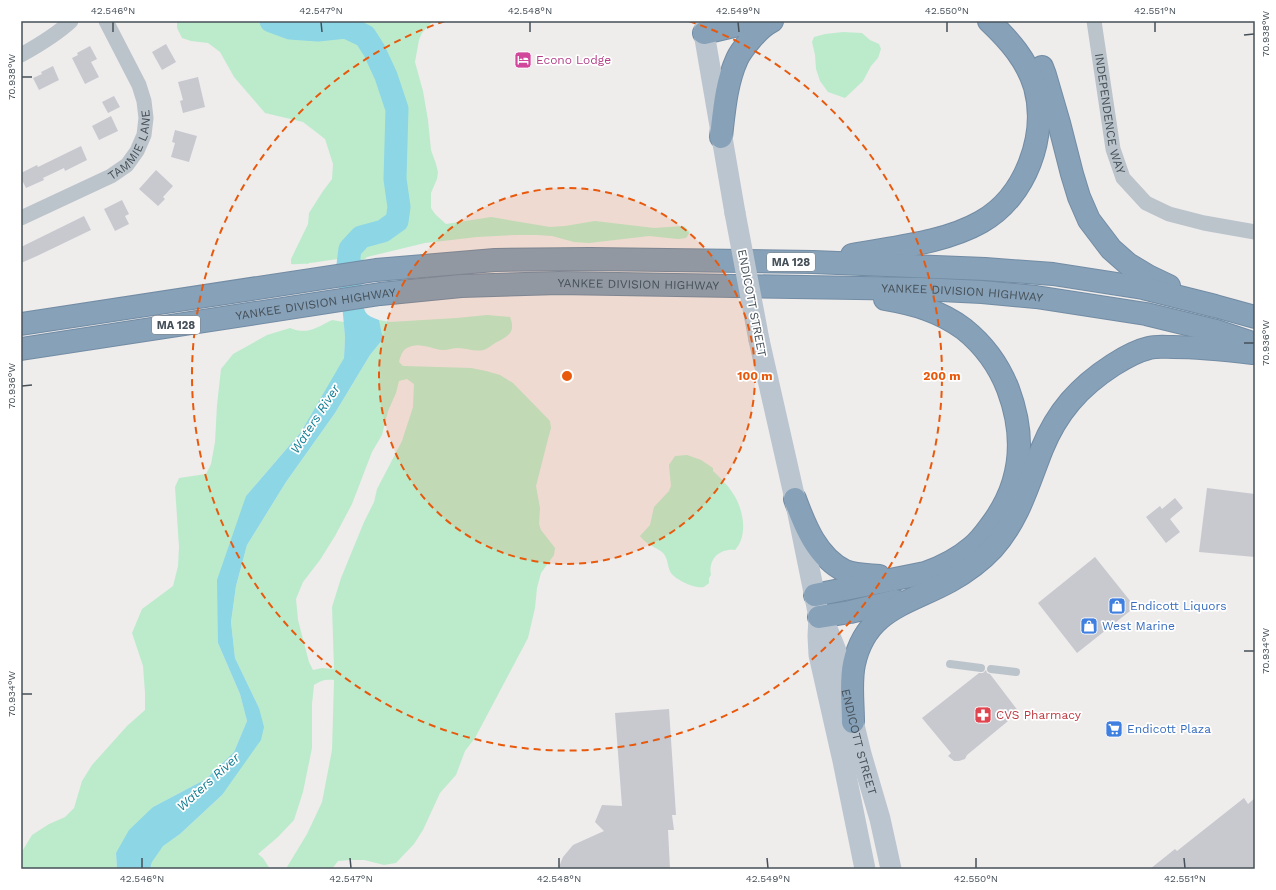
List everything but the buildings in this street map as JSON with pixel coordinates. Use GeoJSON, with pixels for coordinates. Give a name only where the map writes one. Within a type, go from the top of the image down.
{"type":"FeatureCollection","features":[{"type":"Feature","properties":{"kind":"highway"},"geometry":{"type":"LineString","coordinates":[[702,25],[754,21]]}},
{"type":"Feature","properties":{"kind":"highway"},"geometry":{"type":"LineString","coordinates":[[721,137],[732,71],[738,57],[756,34],[772,21]]}},
{"type":"Feature","properties":{"kind":"highway"},"geometry":{"type":"LineString","coordinates":[[813,262],[949,236],[968,229],[983,221],[1001,208],[1015,191],[1031,161],[1039,126],[1035,87],[1017,50],[1002,33],[988,21]]}},
{"type":"Feature","properties":{"kind":"highway"},"geometry":{"type":"LineString","coordinates":[[1010,21],[1035,52],[1045,76],[1079,197],[1089,220],[1112,249],[1128,264],[1148,276],[1202,302]]}},
{"type":"Feature","properties":{"kind":"highway","name":"YANKEE DIVISION HIGHWAY"},"geometry":{"type":"LineString","coordinates":[[21,324],[376,270],[488,260],[538,259],[813,262],[985,269],[1052,274],[1099,280],[1143,288],[1202,302],[1255,317]]}},
{"type":"Feature","properties":{"kind":"highway","name":"YANKEE DIVISION HIGHWAY"},"geometry":{"type":"LineString","coordinates":[[21,349],[380,294],[461,286],[552,283],[982,292],[1036,297],[1146,314],[1216,331],[1255,344]]}},
{"type":"Feature","properties":{"kind":"highway"},"geometry":{"type":"LineString","coordinates":[[815,594],[924,573],[940,567],[973,547],[985,534],[1004,506],[1016,471],[1019,446],[1018,425],[1014,406],[1003,377],[993,361],[977,341],[963,329],[936,312],[911,304],[817,288]]}},
{"type":"Feature","properties":{"kind":"highway"},"geometry":{"type":"LineString","coordinates":[[854,722],[852,684],[854,664],[858,648],[867,632],[878,619],[892,609],[965,573],[979,562],[1004,536],[1025,496],[1035,467],[1051,431],[1069,402],[1079,390],[1098,374],[1118,362],[1136,352],[1150,348],[1196,347],[1255,353]]}},
{"type":"Feature","properties":{"kind":"highway"},"geometry":{"type":"LineString","coordinates":[[795,499],[804,523],[813,539],[826,557],[837,566],[846,571],[862,575],[882,577],[910,576]]}},
{"type":"Feature","properties":{"kind":"highway"},"geometry":{"type":"LineString","coordinates":[[819,617],[850,612],[915,597]]}},
{"type":"Feature","properties":{"kind":"main road","name":"ENDICOTT STREET"},"geometry":{"type":"LineString","coordinates":[[702,25],[721,137],[759,340],[815,594],[819,617],[819,655],[865,869]]}},
{"type":"Feature","properties":{"kind":"main road","name":"ENDICOTT STREET"},"geometry":{"type":"LineString","coordinates":[[819,617],[829,633],[836,651],[880,819],[891,869]]}},
{"type":"Feature","properties":{"kind":"street"},"geometry":{"type":"LineString","coordinates":[[21,55],[39,46],[71,21]]}},
{"type":"Feature","properties":{"kind":"street","name":"TAMMIE LANE"},"geometry":{"type":"LineString","coordinates":[[21,218],[111,176],[127,165],[137,151],[144,135],[146,118],[144,101],[139,85],[106,21]]}},
{"type":"Feature","properties":{"kind":"street","name":"INDEPENDENCE WAY"},"geometry":{"type":"LineString","coordinates":[[1094,21],[1113,149],[1122,178],[1146,203],[1169,214],[1204,223],[1255,232]]}},
{"type":"Feature","properties":{"kind":"lane"},"geometry":{"type":"LineString","coordinates":[[950,664],[981,668]]}},
{"type":"Feature","properties":{"kind":"lane"},"geometry":{"type":"LineString","coordinates":[[991,669],[1016,672]]}},
{"type":"Feature","properties":{"kind":"green space"},"geometry":{"type":"Polygon","coordinates":[[[177,21],[433,21],[422,33],[419,40],[415,62],[423,91],[431,150],[438,172],[437,179],[431,193],[431,208],[446,224],[491,217],[550,227],[595,221],[654,228],[684,226],[690,232],[686,238],[678,239],[649,236],[589,243],[574,242],[552,236],[537,235],[477,237],[425,243],[367,257],[364,260],[343,259],[308,264],[291,264],[291,259],[308,224],[309,213],[332,179],[333,164],[325,139],[303,122],[265,113],[234,77],[220,52],[208,43],[191,41],[182,38],[177,28],[177,21]]]}},
{"type":"Feature","properties":{"kind":"green space"},"geometry":{"type":"Polygon","coordinates":[[[843,32],[862,33],[870,40],[879,44],[881,49],[878,58],[871,66],[863,81],[845,98],[828,92],[820,81],[816,69],[812,42],[814,37],[843,32]]]}},
{"type":"Feature","properties":{"kind":"green space"},"geometry":{"type":"Polygon","coordinates":[[[487,315],[510,317],[512,329],[506,337],[483,350],[458,348],[443,350],[416,345],[404,350],[399,362],[403,366],[471,368],[500,375],[513,383],[550,421],[551,428],[536,486],[540,508],[539,524],[541,530],[555,548],[554,555],[541,573],[528,638],[475,738],[465,751],[456,775],[440,793],[423,830],[414,844],[396,863],[384,865],[364,860],[350,860],[338,861],[332,869],[288,869],[287,867],[307,834],[322,802],[332,750],[334,680],[321,681],[314,685],[312,704],[312,748],[303,792],[294,820],[278,837],[258,854],[263,858],[270,869],[150,869],[152,862],[162,846],[180,834],[222,795],[259,708],[235,658],[231,622],[236,586],[247,545],[286,482],[335,413],[370,355],[383,339],[379,320],[390,322],[487,315]],[[407,379],[399,381],[396,393],[388,411],[382,435],[372,452],[352,504],[320,560],[303,582],[296,599],[298,620],[309,662],[313,670],[322,668],[334,669],[332,607],[341,578],[364,522],[374,502],[377,489],[402,441],[413,407],[414,384],[407,379]]]}},
{"type":"Feature","properties":{"kind":"green space"},"geometry":{"type":"Polygon","coordinates":[[[332,320],[344,322],[344,358],[301,432],[246,496],[218,643],[240,694],[247,721],[234,752],[206,779],[153,807],[116,853],[117,869],[21,869],[21,853],[32,835],[49,824],[65,817],[74,808],[82,781],[92,765],[127,726],[145,710],[143,666],[132,633],[142,609],[173,586],[178,566],[179,547],[175,487],[179,478],[206,474],[211,464],[215,442],[221,369],[233,354],[267,335],[290,328],[307,331],[332,320]]]}},
{"type":"Feature","properties":{"kind":"green space"},"geometry":{"type":"Polygon","coordinates":[[[687,455],[701,460],[713,468],[713,471],[728,486],[736,498],[743,521],[742,537],[739,544],[735,550],[724,551],[716,556],[711,564],[709,583],[704,587],[696,587],[673,576],[663,553],[647,543],[640,536],[650,525],[654,507],[669,491],[671,486],[669,465],[675,456],[687,455]]]}},
{"type":"Feature","properties":{"kind":"water"},"geometry":{"type":"Polygon","coordinates":[[[355,258],[364,260],[362,293],[363,306],[369,316],[379,320],[383,339],[370,355],[335,413],[286,482],[247,545],[236,586],[231,622],[235,658],[259,708],[264,727],[261,740],[222,795],[180,834],[163,846],[152,862],[150,869],[117,869],[116,853],[129,830],[153,807],[206,779],[234,752],[247,721],[240,694],[218,643],[217,580],[246,496],[301,432],[344,358],[345,337],[338,259],[355,258]]]}},
{"type":"Feature","properties":{"kind":"waterway","name":"Waters River"},"geometry":{"type":"LineString","coordinates":[[271,21],[290,28],[318,30],[346,27],[365,36],[374,50],[386,76],[397,109],[395,179],[399,207],[397,221],[383,231],[361,237],[350,249],[348,265],[351,289]]}},
{"type":"Feature","properties":{"kind":"place","name":"Econo Lodge"},"geometry":{"type":"Point","coordinates":[523,60]}},
{"type":"Feature","properties":{"kind":"place","name":"Endicott Liquors"},"geometry":{"type":"Point","coordinates":[1117,606]}},
{"type":"Feature","properties":{"kind":"place","name":"West Marine"},"geometry":{"type":"Point","coordinates":[1089,626]}},
{"type":"Feature","properties":{"kind":"place","name":"CVS Pharmacy"},"geometry":{"type":"Point","coordinates":[983,715]}},
{"type":"Feature","properties":{"kind":"place","name":"Endicott Plaza"},"geometry":{"type":"Point","coordinates":[1114,729]}}]}
